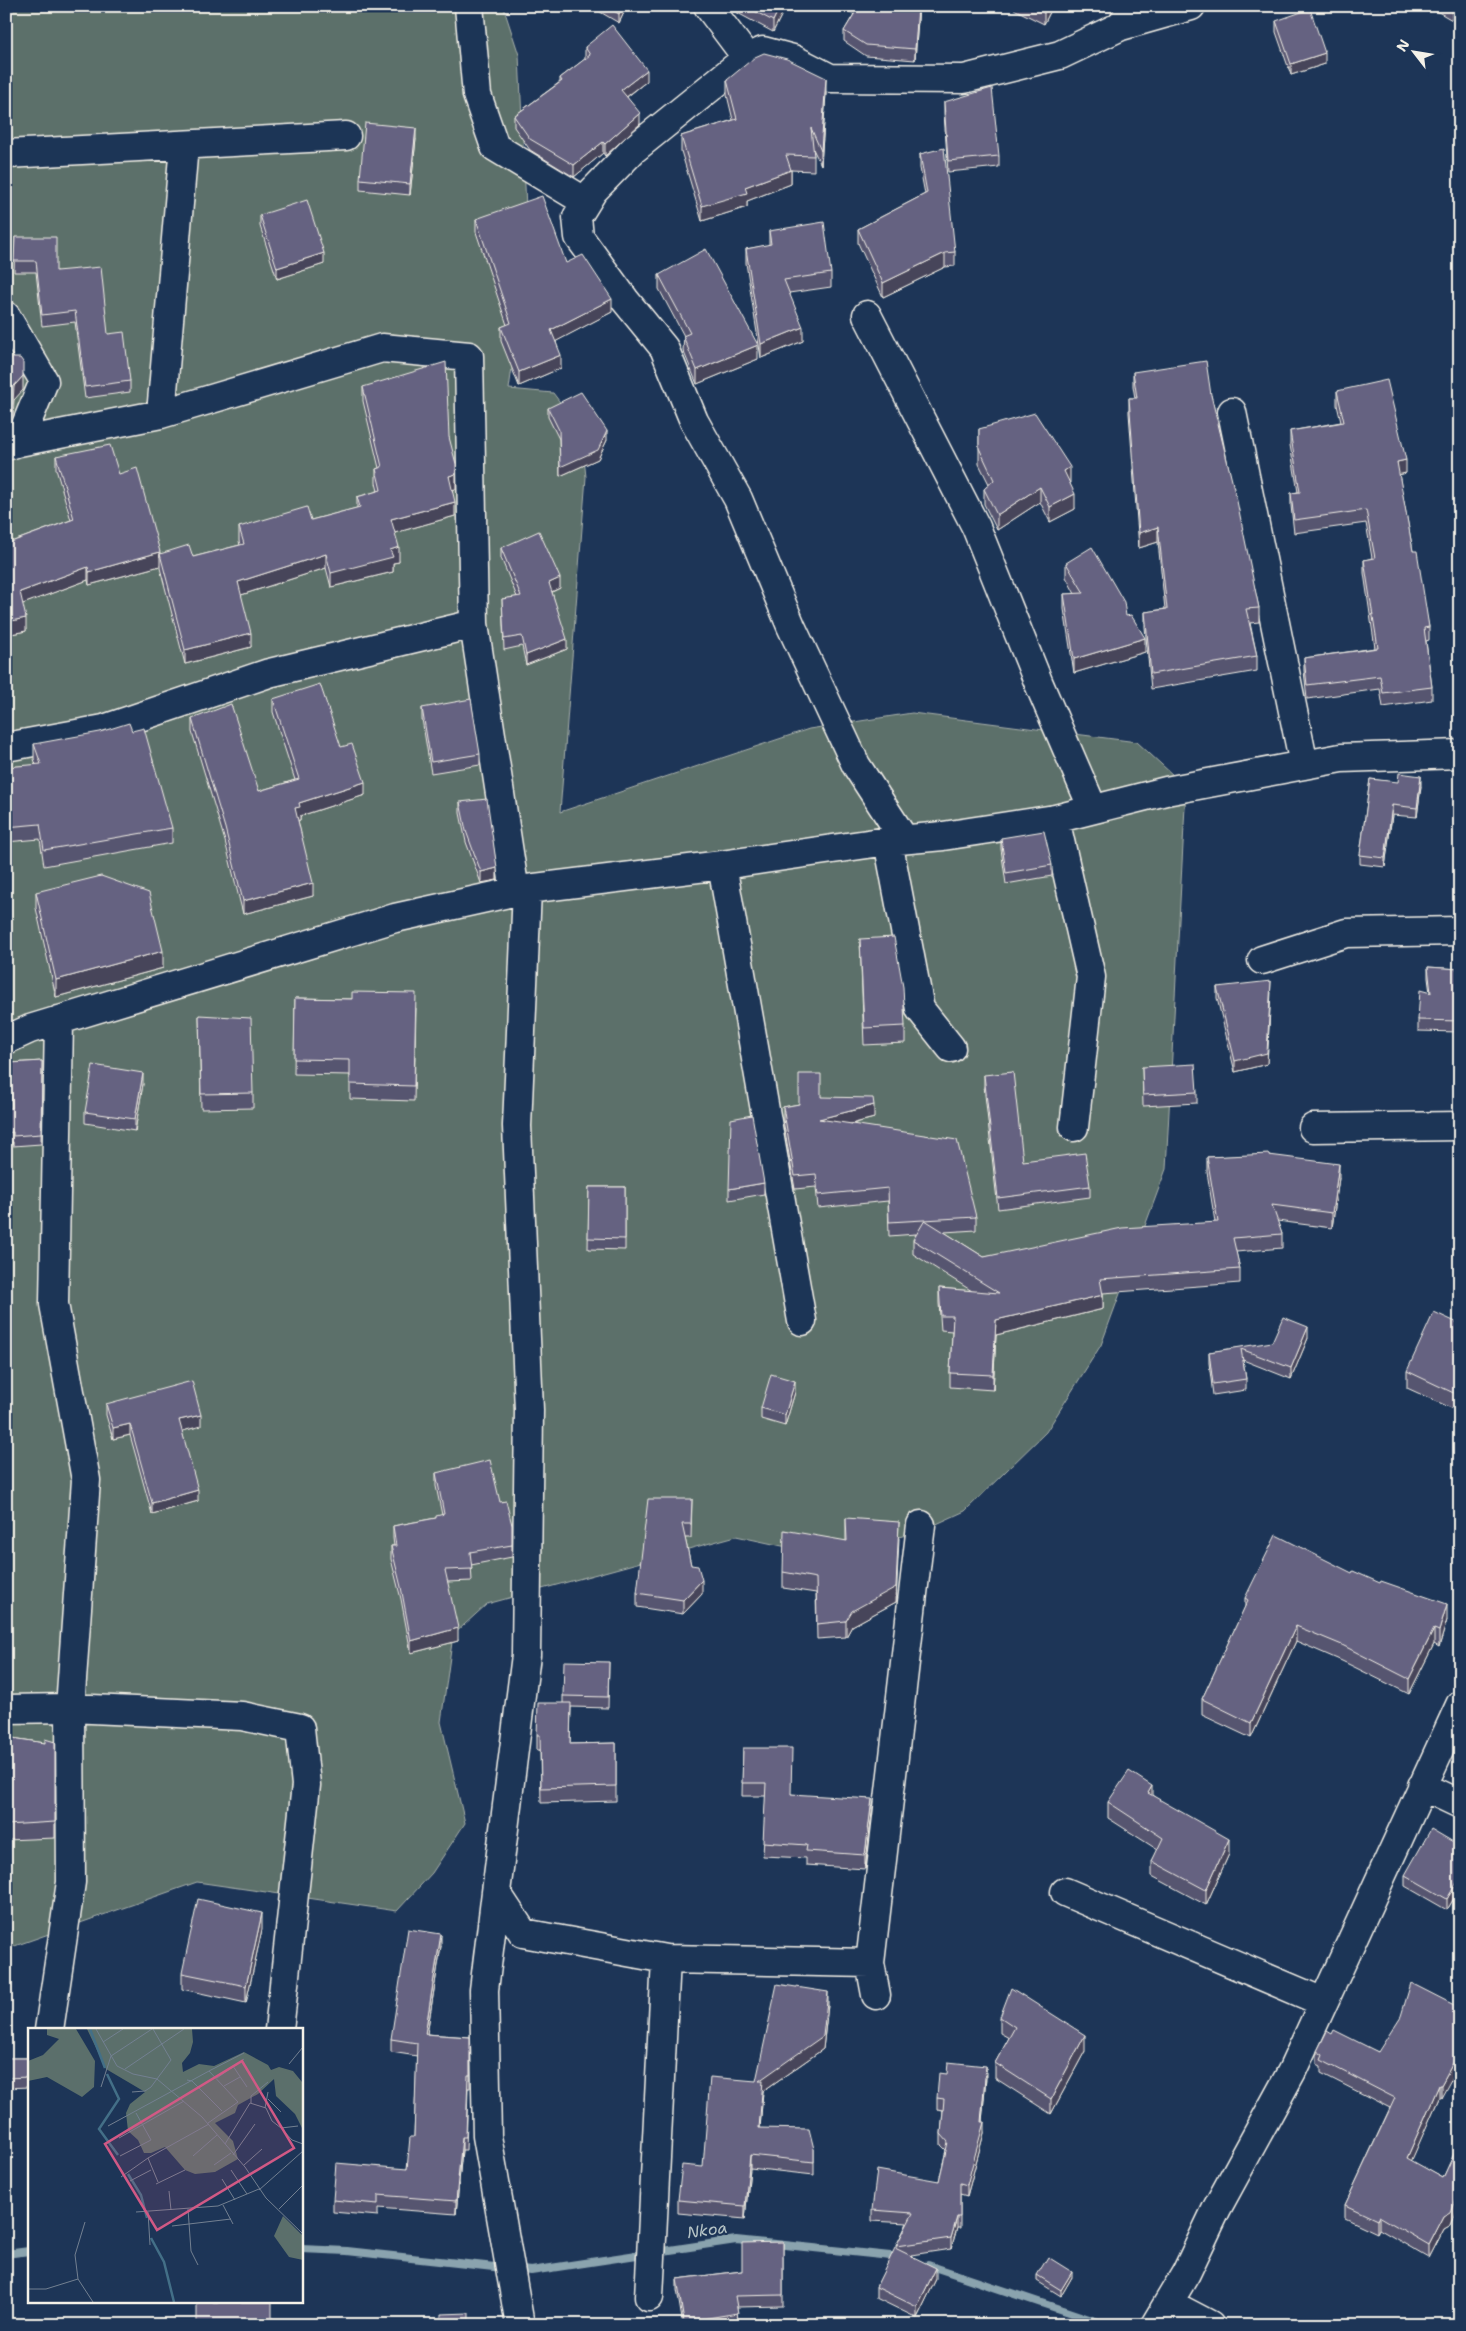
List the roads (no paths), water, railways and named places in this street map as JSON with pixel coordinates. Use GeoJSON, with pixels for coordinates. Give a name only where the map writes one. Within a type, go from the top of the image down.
{"type":"FeatureCollection","features":[{"type":"Feature","properties":{"kind":"street"},"geometry":{"type":"LineString","coordinates":[[468,6],[477,95],[495,147],[586,202]]}},
{"type":"Feature","properties":{"kind":"street"},"geometry":{"type":"LineString","coordinates":[[708,6],[747,58]]}},
{"type":"Feature","properties":{"kind":"street"},"geometry":{"type":"LineString","coordinates":[[951,1048],[920,1009],[896,840],[856,765],[791,626],[738,499],[694,421],[664,348],[625,300],[579,237],[578,217],[593,191],[634,149],[747,58],[763,51],[792,59],[830,78],[964,79],[1060,55],[1127,16],[1191,6]]}},
{"type":"Feature","properties":{"kind":"street"},"geometry":{"type":"LineString","coordinates":[[6,154],[346,136]]}},
{"type":"Feature","properties":{"kind":"street"},"geometry":{"type":"LineString","coordinates":[[161,414],[184,145]]}},
{"type":"Feature","properties":{"kind":"street"},"geometry":{"type":"LineString","coordinates":[[6,316],[44,381],[13,444]]}},
{"type":"Feature","properties":{"kind":"street"},"geometry":{"type":"LineString","coordinates":[[867,316],[976,527],[1039,684],[1093,809]]}},
{"type":"Feature","properties":{"kind":"street"},"geometry":{"type":"LineString","coordinates":[[13,444],[161,414],[382,348],[469,356],[474,624],[521,891],[517,1126],[529,1410],[526,1654],[484,1990],[486,2136],[520,2325]]}},
{"type":"Feature","properties":{"kind":"street"},"geometry":{"type":"LineString","coordinates":[[1232,412],[1304,765]]}},
{"type":"Feature","properties":{"kind":"street"},"geometry":{"type":"LineString","coordinates":[[6,747],[104,729],[269,673],[474,624]]}},
{"type":"Feature","properties":{"kind":"street"},"geometry":{"type":"LineString","coordinates":[[6,1040],[30,1029],[395,918],[521,891],[896,840],[943,836],[1054,819],[1166,792],[1341,758],[1460,754]]}},
{"type":"Feature","properties":{"kind":"street"},"geometry":{"type":"LineString","coordinates":[[1054,819],[1091,977],[1074,1127]]}},
{"type":"Feature","properties":{"kind":"street"},"geometry":{"type":"LineString","coordinates":[[722,865],[802,1321]]}},
{"type":"Feature","properties":{"kind":"street"},"geometry":{"type":"LineString","coordinates":[[1262,960],[1346,933],[1460,931]]}},
{"type":"Feature","properties":{"kind":"street"},"geometry":{"type":"LineString","coordinates":[[50,2028],[71,1882],[70,1708],[86,1480],[54,1304],[59,1020]]}},
{"type":"Feature","properties":{"kind":"street"},"geometry":{"type":"LineString","coordinates":[[1313,1128],[1460,1126]]}},
{"type":"Feature","properties":{"kind":"street"},"geometry":{"type":"LineString","coordinates":[[876,1995],[870,1962],[921,1525]]}},
{"type":"Feature","properties":{"kind":"street"},"geometry":{"type":"LineString","coordinates":[[1210,2325],[1161,2314],[1186,2273],[1217,2208],[1292,2071],[1460,1705]]}},
{"type":"Feature","properties":{"kind":"street"},"geometry":{"type":"LineString","coordinates":[[6,1709],[70,1708],[242,1716],[300,1728],[306,1785],[279,2028]]}},
{"type":"Feature","properties":{"kind":"street"},"geometry":{"type":"LineString","coordinates":[[1422,1786],[1460,1804]]}},
{"type":"Feature","properties":{"kind":"street"},"geometry":{"type":"LineString","coordinates":[[496,1892],[523,1933],[666,1959],[870,1962]]}},
{"type":"Feature","properties":{"kind":"street"},"geometry":{"type":"LineString","coordinates":[[1065,1892],[1323,2002]]}},
{"type":"Feature","properties":{"kind":"street"},"geometry":{"type":"LineString","coordinates":[[650,2297],[666,1959]]}},
{"type":"Feature","properties":{"kind":"waterway","name":"Nkoa"},"geometry":{"type":"LineString","coordinates":[[302,2249],[347,2251],[531,2271],[736,2240],[900,2257]]}},
{"type":"Feature","properties":{"kind":"waterway","name":"Nkoa"},"geometry":{"type":"LineString","coordinates":[[6,2254],[28,2251]]}},
{"type":"Feature","properties":{"kind":"waterway","name":"Nkoa"},"geometry":{"type":"LineString","coordinates":[[928,2265],[1107,2325]]}}]}
